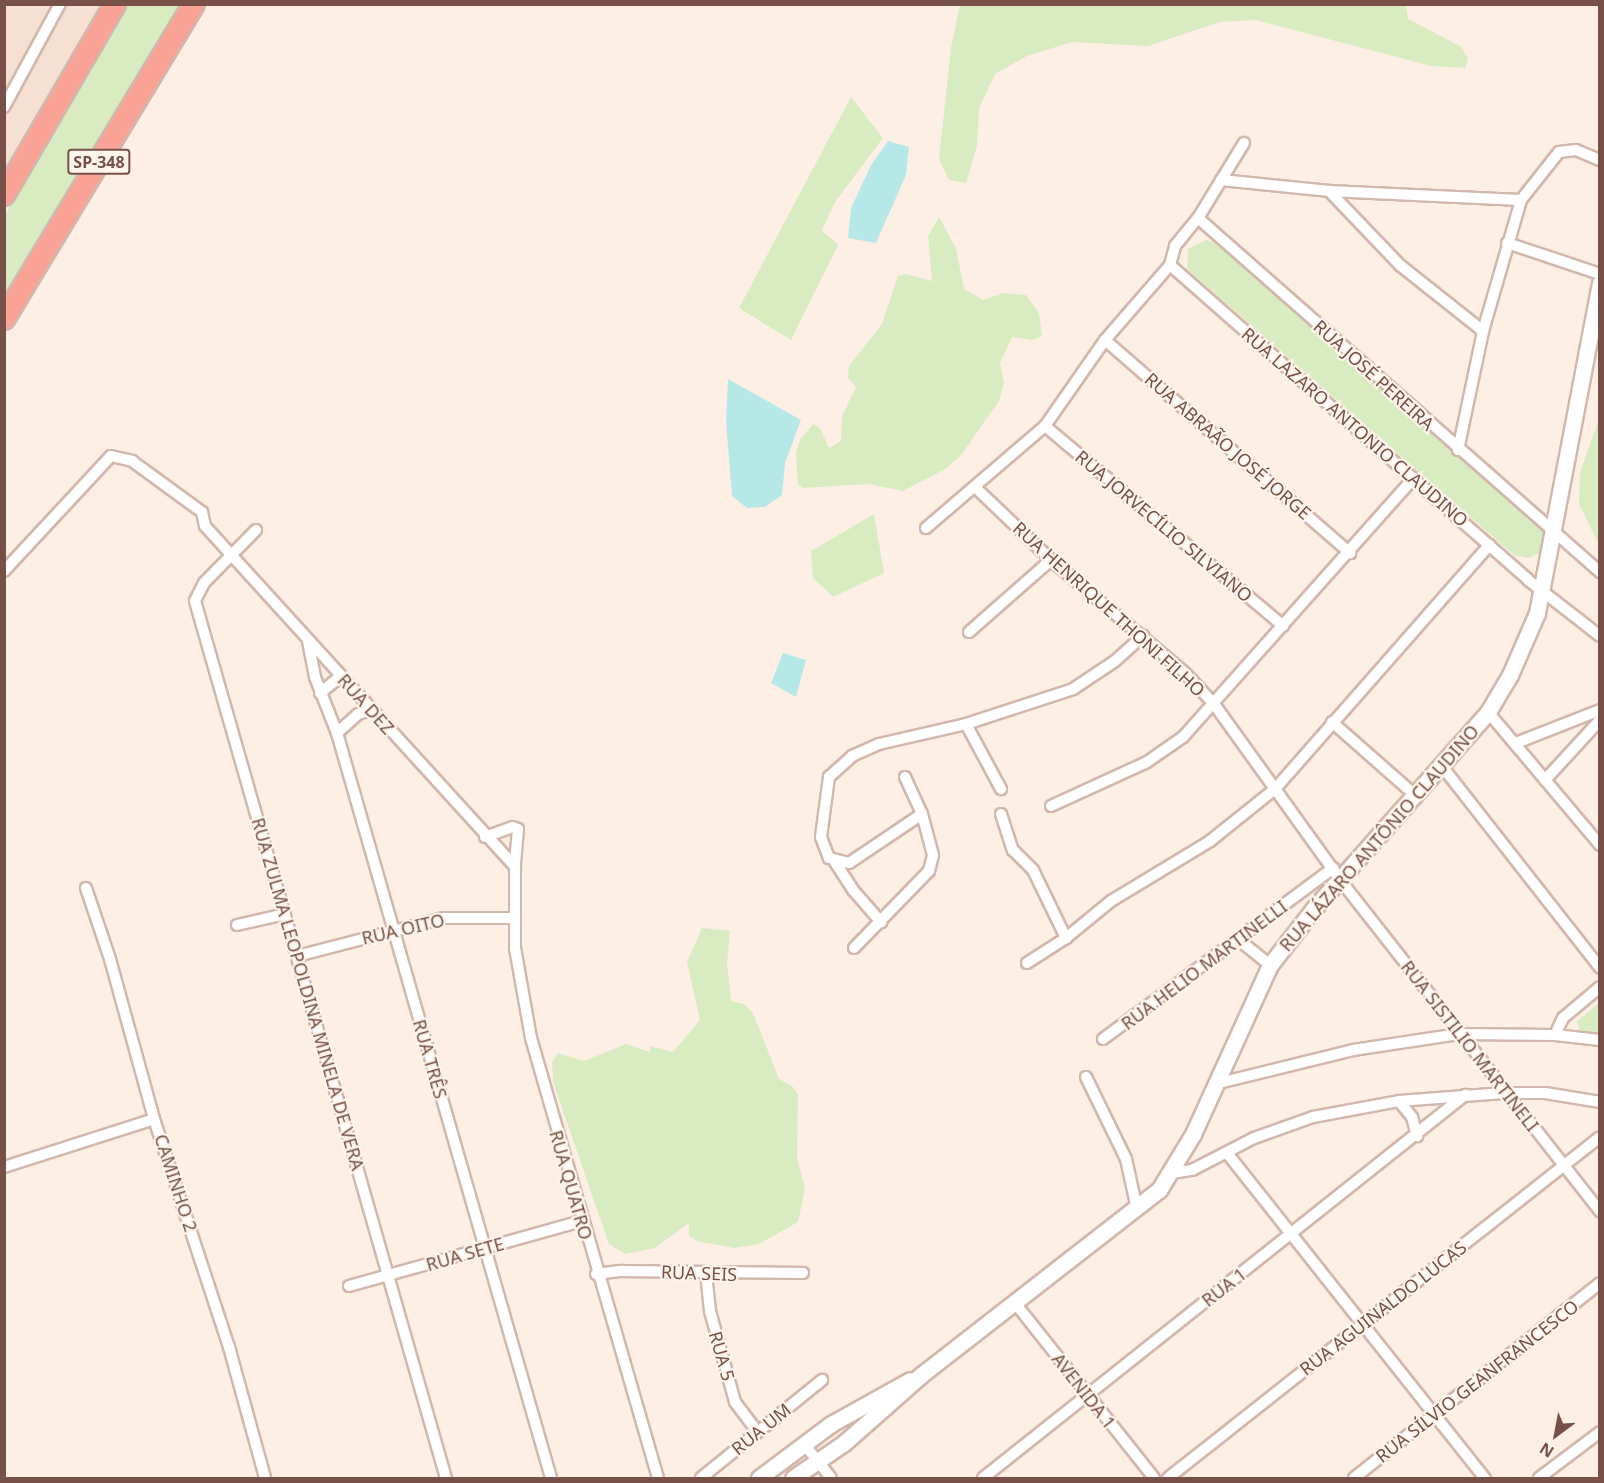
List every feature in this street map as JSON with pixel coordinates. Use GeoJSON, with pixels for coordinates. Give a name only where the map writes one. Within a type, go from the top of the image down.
{"type":"FeatureCollection","features":[{"type":"Feature","properties":{"kind":"highway"},"geometry":{"type":"LineString","coordinates":[[4,195],[115,4]]}},
{"type":"Feature","properties":{"kind":"highway","name":"SP-348"},"geometry":{"type":"LineString","coordinates":[[4,319],[194,4]]}},
{"type":"Feature","properties":{"kind":"main road","name":"RUA LÁZARO ANTÔNIO CLAUDINO"},"geometry":{"type":"LineString","coordinates":[[793,1479],[844,1443],[921,1376],[1137,1209],[1172,1173],[1270,965],[1337,874],[1416,796],[1488,712],[1526,642],[1542,587],[1599,283]]}},
{"type":"Feature","properties":{"kind":"main road","name":"RUA LÁZARO ANTÔNIO CLAUDINO"},"geometry":{"type":"LineString","coordinates":[[759,1479],[854,1409],[921,1376]]}},
{"type":"Feature","properties":{"kind":"street"},"geometry":{"type":"LineString","coordinates":[[4,107],[60,4]]}},
{"type":"Feature","properties":{"kind":"street"},"geometry":{"type":"LineString","coordinates":[[926,528],[976,488],[1045,426],[1105,340],[1170,265],[1175,246],[1198,218],[1244,143]]}},
{"type":"Feature","properties":{"kind":"street"},"geometry":{"type":"LineString","coordinates":[[1458,450],[1484,331],[1521,200],[1559,153],[1576,150],[1599,160]]}},
{"type":"Feature","properties":{"kind":"street"},"geometry":{"type":"LineString","coordinates":[[1221,180],[1329,191],[1521,200]]}},
{"type":"Feature","properties":{"kind":"street"},"geometry":{"type":"LineString","coordinates":[[1329,191],[1401,266],[1484,331]]}},
{"type":"Feature","properties":{"kind":"street","name":"RUA JOSÉ PEREIRA"},"geometry":{"type":"LineString","coordinates":[[1198,218],[1458,450],[1599,572]]}},
{"type":"Feature","properties":{"kind":"street"},"geometry":{"type":"LineString","coordinates":[[1507,243],[1599,274]]}},
{"type":"Feature","properties":{"kind":"street","name":"RUA LAZARO ANTONIO CLAUDINO"},"geometry":{"type":"LineString","coordinates":[[1170,265],[1489,545],[1599,636]]}},
{"type":"Feature","properties":{"kind":"street","name":"RUA ABRAÃO JOSÉ JORGE"},"geometry":{"type":"LineString","coordinates":[[1105,340],[1350,553]]}},
{"type":"Feature","properties":{"kind":"street","name":"RUA JORVECÍLIO SILVIANO"},"geometry":{"type":"LineString","coordinates":[[1045,426],[1283,626]]}},
{"type":"Feature","properties":{"kind":"street","name":"RUA DEZ"},"geometry":{"type":"LineString","coordinates":[[4,571],[111,456],[132,460],[202,512],[205,526],[485,837],[515,867]]}},
{"type":"Feature","properties":{"kind":"street"},"geometry":{"type":"LineString","coordinates":[[1051,806],[1147,762],[1183,737],[1350,553],[1414,478]]}},
{"type":"Feature","properties":{"kind":"street","name":"RUA HENRIQUE THONI FILHO"},"geometry":{"type":"LineString","coordinates":[[976,488],[1051,560],[1143,636],[1214,704],[1337,874]]}},
{"type":"Feature","properties":{"kind":"street","name":"RUA ZULMA LEOPOLDINA MINELA DE VERA"},"geometry":{"type":"LineString","coordinates":[[256,530],[198,590],[195,602],[446,1479]]}},
{"type":"Feature","properties":{"kind":"street"},"geometry":{"type":"LineString","coordinates":[[1027,963],[1066,938],[1110,901],[1210,842],[1275,789],[1489,545]]}},
{"type":"Feature","properties":{"kind":"street"},"geometry":{"type":"LineString","coordinates":[[969,632],[1051,560]]}},
{"type":"Feature","properties":{"kind":"street"},"geometry":{"type":"LineString","coordinates":[[881,922],[825,852],[821,837],[829,777],[852,756],[879,744],[966,724],[1073,689],[1115,661],[1143,636]]}},
{"type":"Feature","properties":{"kind":"street","name":"RUA TRÊS"},"geometry":{"type":"LineString","coordinates":[[308,640],[320,693],[337,733],[551,1479]]}},
{"type":"Feature","properties":{"kind":"street"},"geometry":{"type":"LineString","coordinates":[[320,693],[341,676]]}},
{"type":"Feature","properties":{"kind":"street"},"geometry":{"type":"LineString","coordinates":[[337,733],[358,714],[371,710]]}},
{"type":"Feature","properties":{"kind":"street"},"geometry":{"type":"LineString","coordinates":[[1516,743],[1599,710]]}},
{"type":"Feature","properties":{"kind":"street"},"geometry":{"type":"LineString","coordinates":[[1488,712],[1598,841]]}},
{"type":"Feature","properties":{"kind":"street"},"geometry":{"type":"LineString","coordinates":[[1545,780],[1599,720]]}},
{"type":"Feature","properties":{"kind":"street"},"geometry":{"type":"LineString","coordinates":[[1332,722],[1416,796]]}},
{"type":"Feature","properties":{"kind":"street"},"geometry":{"type":"LineString","coordinates":[[966,724],[1001,789]]}},
{"type":"Feature","properties":{"kind":"street"},"geometry":{"type":"LineString","coordinates":[[1442,765],[1599,968]]}},
{"type":"Feature","properties":{"kind":"street"},"geometry":{"type":"LineString","coordinates":[[854,948],[929,871],[933,855],[922,814],[906,777]]}},
{"type":"Feature","properties":{"kind":"street"},"geometry":{"type":"LineString","coordinates":[[835,862],[849,863],[922,814]]}},
{"type":"Feature","properties":{"kind":"street"},"geometry":{"type":"LineString","coordinates":[[1001,814],[1013,850],[1033,870],[1066,938]]}},
{"type":"Feature","properties":{"kind":"street"},"geometry":{"type":"LineString","coordinates":[[485,837],[512,827],[518,829],[515,867]]}},
{"type":"Feature","properties":{"kind":"street","name":"RUA QUATRO"},"geometry":{"type":"LineString","coordinates":[[515,867],[512,918],[531,1038],[596,1275],[658,1479]]}},
{"type":"Feature","properties":{"kind":"street","name":"RUA HELIO MARTINELLI"},"geometry":{"type":"LineString","coordinates":[[1103,1040],[1239,940],[1337,874]]}},
{"type":"Feature","properties":{"kind":"street","name":"RUA SISTILIO MARTINELI"},"geometry":{"type":"LineString","coordinates":[[1337,874],[1504,1093],[1599,1211]]}},
{"type":"Feature","properties":{"kind":"street","name":"CAMINHO 2"},"geometry":{"type":"LineString","coordinates":[[86,888],[110,959],[154,1119],[229,1347],[265,1479]]}},
{"type":"Feature","properties":{"kind":"street"},"geometry":{"type":"LineString","coordinates":[[237,925],[285,914]]}},
{"type":"Feature","properties":{"kind":"street","name":"RUA OITO"},"geometry":{"type":"LineString","coordinates":[[297,956],[393,929],[444,918],[512,918]]}},
{"type":"Feature","properties":{"kind":"street"},"geometry":{"type":"LineString","coordinates":[[1239,940],[1270,965]]}},
{"type":"Feature","properties":{"kind":"street"},"geometry":{"type":"LineString","coordinates":[[1556,1035],[1563,1018],[1599,987]]}},
{"type":"Feature","properties":{"kind":"street"},"geometry":{"type":"LineString","coordinates":[[1215,1084],[1353,1050],[1459,1034],[1556,1035],[1599,1040]]}},
{"type":"Feature","properties":{"kind":"street"},"geometry":{"type":"LineString","coordinates":[[1086,1077],[1126,1159],[1137,1209]]}},
{"type":"Feature","properties":{"kind":"street"},"geometry":{"type":"LineString","coordinates":[[1172,1173],[1192,1170],[1254,1138],[1312,1117],[1399,1101],[1465,1095],[1545,1093],[1599,1102]]}},
{"type":"Feature","properties":{"kind":"street","name":"RUA 1"},"geometry":{"type":"LineString","coordinates":[[983,1479],[1087,1394],[1418,1136],[1465,1095]]}},
{"type":"Feature","properties":{"kind":"street"},"geometry":{"type":"LineString","coordinates":[[1399,1101],[1412,1118],[1418,1136]]}},
{"type":"Feature","properties":{"kind":"street"},"geometry":{"type":"LineString","coordinates":[[4,1167],[154,1119]]}},
{"type":"Feature","properties":{"kind":"street","name":"RUA AGUINALDO LUCAS"},"geometry":{"type":"LineString","coordinates":[[1167,1479],[1599,1137]]}},
{"type":"Feature","properties":{"kind":"street"},"geometry":{"type":"LineString","coordinates":[[1227,1153],[1485,1479]]}},
{"type":"Feature","properties":{"kind":"street","name":"RUA SETE"},"geometry":{"type":"LineString","coordinates":[[349,1286],[582,1221]]}},
{"type":"Feature","properties":{"kind":"street","name":"RUA SEIS"},"geometry":{"type":"LineString","coordinates":[[596,1275],[621,1271],[803,1274]]}},
{"type":"Feature","properties":{"kind":"street","name":"RUA 5"},"geometry":{"type":"LineString","coordinates":[[706,1274],[710,1311],[735,1402],[757,1431]]}},
{"type":"Feature","properties":{"kind":"street","name":"RUA SÍLVIO GEANFRANCESCO"},"geometry":{"type":"LineString","coordinates":[[1354,1479],[1599,1283]]}},
{"type":"Feature","properties":{"kind":"street","name":"AVENIDA 1"},"geometry":{"type":"LineString","coordinates":[[1015,1303],[1154,1479]]}},
{"type":"Feature","properties":{"kind":"street","name":"RUA UM"},"geometry":{"type":"LineString","coordinates":[[701,1479],[822,1380]]}},
{"type":"Feature","properties":{"kind":"street"},"geometry":{"type":"LineString","coordinates":[[1539,1479],[1599,1432]]}},
{"type":"Feature","properties":{"kind":"street"},"geometry":{"type":"LineString","coordinates":[[804,1444],[831,1479]]}},
{"type":"Feature","properties":{"kind":"shaded area"},"geometry":{"type":"Polygon","coordinates":[[[5,5],[115,5],[5,195],[5,5]]]}},
{"type":"Feature","properties":{"kind":"green space"},"geometry":{"type":"Polygon","coordinates":[[[126,5],[184,5],[5,300],[5,215],[126,5]]]}},
{"type":"Feature","properties":{"kind":"green space"},"geometry":{"type":"Polygon","coordinates":[[[960,5],[1406,5],[1408,19],[1460,46],[1468,58],[1465,68],[1431,66],[1256,20],[1220,22],[1148,46],[1072,42],[1027,56],[995,74],[979,108],[977,146],[966,183],[949,180],[939,159],[951,48],[960,5]]]}},
{"type":"Feature","properties":{"kind":"green space"},"geometry":{"type":"Polygon","coordinates":[[[851,97],[883,138],[835,202],[822,230],[838,245],[791,340],[739,308],[851,97]]]}},
{"type":"Feature","properties":{"kind":"green space"},"geometry":{"type":"Polygon","coordinates":[[[939,217],[956,248],[964,289],[983,300],[1003,293],[1026,295],[1039,313],[1042,336],[1032,340],[1012,337],[1000,363],[1004,383],[999,401],[962,454],[947,468],[903,491],[868,484],[803,488],[798,485],[796,452],[800,440],[813,424],[820,428],[829,448],[841,441],[842,416],[856,387],[848,378],[849,366],[882,324],[898,276],[906,274],[932,281],[928,236],[939,217]]]}},
{"type":"Feature","properties":{"kind":"green space"},"geometry":{"type":"Polygon","coordinates":[[[1206,240],[1215,242],[1542,528],[1545,538],[1539,553],[1529,558],[1514,555],[1187,269],[1188,249],[1206,240]]]}},
{"type":"Feature","properties":{"kind":"green space"},"geometry":{"type":"Polygon","coordinates":[[[1599,418],[1600,545],[1579,504],[1580,473],[1599,418]]]}},
{"type":"Feature","properties":{"kind":"green space"},"geometry":{"type":"Polygon","coordinates":[[[874,514],[884,573],[833,597],[813,578],[811,551],[874,514]]]}},
{"type":"Feature","properties":{"kind":"green space"},"geometry":{"type":"Polygon","coordinates":[[[702,928],[730,931],[727,963],[731,1001],[744,1004],[753,1013],[779,1079],[792,1086],[798,1094],[797,1158],[805,1188],[798,1222],[759,1244],[734,1248],[697,1241],[689,1236],[689,1223],[655,1248],[625,1254],[609,1244],[553,1082],[552,1062],[558,1053],[584,1061],[626,1044],[650,1052],[650,1046],[673,1052],[700,1020],[687,962],[702,928]]]}},
{"type":"Feature","properties":{"kind":"green space"},"geometry":{"type":"Polygon","coordinates":[[[1599,1003],[1599,1034],[1580,1031],[1577,1021],[1599,1003]]]}},
{"type":"Feature","properties":{"kind":"water"},"geometry":{"type":"Polygon","coordinates":[[[888,141],[909,147],[906,175],[876,243],[848,238],[851,208],[871,165],[888,141]]]}},
{"type":"Feature","properties":{"kind":"water"},"geometry":{"type":"Polygon","coordinates":[[[728,379],[801,420],[785,463],[782,495],[765,507],[747,508],[732,496],[726,421],[728,379]]]}},
{"type":"Feature","properties":{"kind":"water"},"geometry":{"type":"Polygon","coordinates":[[[783,653],[806,660],[796,697],[771,683],[783,653]]]}}]}
